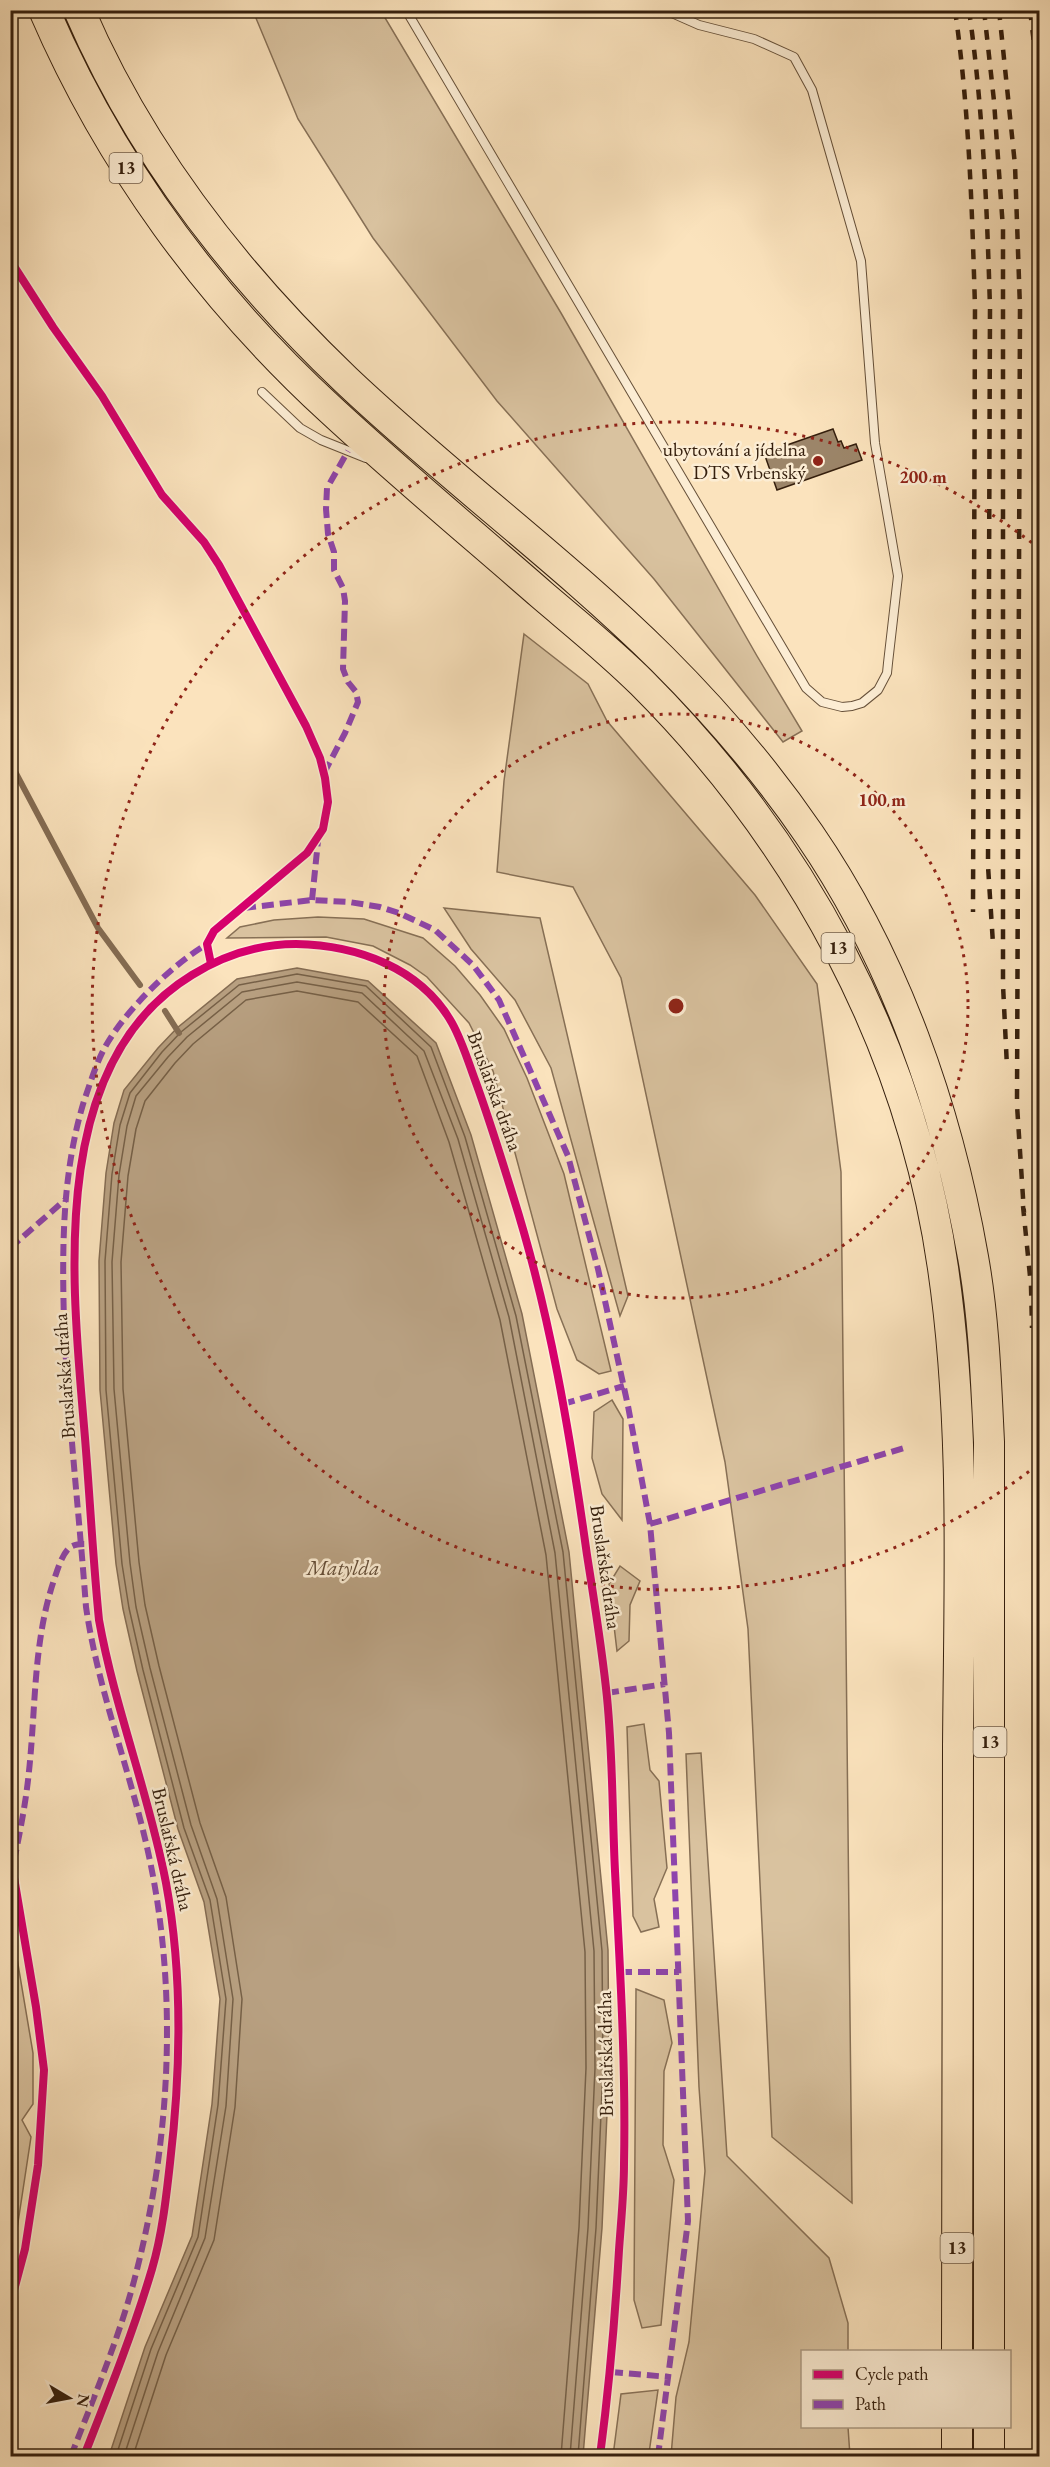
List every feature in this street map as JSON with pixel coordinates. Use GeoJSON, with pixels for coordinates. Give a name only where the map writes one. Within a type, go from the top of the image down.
{"type":"FeatureCollection","features":[{"type":"Feature","properties":{"kind":"highway","name":"13"},"geometry":{"type":"LineString","coordinates":[[44,10],[74,75],[113,147],[153,209],[232,310],[325,405],[640,681],[715,763],[752,809],[819,911],[874,1023],[895,1077],[921,1162],[943,1266],[953,1369],[958,1514],[957,2350]]}},
{"type":"Feature","properties":{"kind":"highway","name":"13"},"geometry":{"type":"LineString","coordinates":[[79,10],[118,94],[148,143],[198,215],[277,311],[347,380],[661,658],[739,741],[811,837],[846,895],[881,962],[924,1062],[953,1155],[974,1262],[985,1364],[989,1442],[989,2350]]}},
{"type":"Feature","properties":{"kind":"highway"},"geometry":{"type":"LineString","coordinates":[[94,10],[118,94]]}},
{"type":"Feature","properties":{"kind":"highway"},"geometry":{"type":"LineString","coordinates":[[957,2428],[957,2457]]}},
{"type":"Feature","properties":{"kind":"highway"},"geometry":{"type":"LineString","coordinates":[[989,2428],[989,2457]]}},
{"type":"Feature","properties":{"kind":"lane"},"geometry":{"type":"LineString","coordinates":[[406,10],[806,688],[822,702],[842,707],[852,706],[871,697],[887,673],[898,576],[875,443],[861,261],[812,90],[794,57],[754,39],[699,25],[665,10]]}},
{"type":"Feature","properties":{"kind":"lane"},"geometry":{"type":"LineString","coordinates":[[262,392],[300,428],[321,440],[397,470]]}},
{"type":"Feature","properties":{"kind":"shaded area"},"geometry":{"type":"Polygon","coordinates":[[[253,11],[381,11],[561,313],[802,731],[783,742],[654,579],[497,401],[373,238],[298,119],[253,11]]]}},
{"type":"Feature","properties":{"kind":"shaded area"},"geometry":{"type":"Polygon","coordinates":[[[524,634],[588,684],[607,721],[755,895],[817,984],[841,1172],[852,2203],[772,2137],[748,1629],[725,1462],[621,978],[573,887],[497,872],[504,781],[524,634]]]}},
{"type":"Feature","properties":{"kind":"shaded area"},"geometry":{"type":"Polygon","coordinates":[[[444,908],[540,918],[628,1296],[620,1316],[551,1068],[515,1000],[471,949],[444,908]]]}},
{"type":"Feature","properties":{"kind":"shaded area"},"geometry":{"type":"Polygon","coordinates":[[[318,917],[364,919],[423,938],[455,966],[480,995],[504,1029],[527,1078],[564,1174],[611,1371],[599,1374],[577,1360],[557,1309],[493,1071],[469,1023],[427,977],[410,965],[373,946],[326,937],[227,938],[240,927],[274,920],[318,917]]]}},
{"type":"Feature","properties":{"kind":"shaded area"},"geometry":{"type":"Polygon","coordinates":[[[612,1400],[623,1419],[622,1520],[602,1494],[592,1458],[594,1412],[612,1400]]]}},
{"type":"Feature","properties":{"kind":"shaded area"},"geometry":{"type":"Polygon","coordinates":[[[620,1566],[640,1581],[630,1605],[629,1641],[617,1651],[609,1584],[620,1566]]]}},
{"type":"Feature","properties":{"kind":"shaded area"},"geometry":{"type":"Polygon","coordinates":[[[644,1724],[650,1770],[659,1781],[667,1868],[654,1899],[659,1927],[641,1932],[633,1916],[627,1727],[644,1724]]]}},
{"type":"Feature","properties":{"kind":"shaded area"},"geometry":{"type":"Polygon","coordinates":[[[701,1753],[727,2156],[829,2258],[848,2323],[848,2350],[801,2350],[801,2428],[848,2428],[850,2456],[671,2456],[676,2397],[689,2342],[705,2171],[699,2087],[686,1754],[701,1753]]]}},
{"type":"Feature","properties":{"kind":"shaded area"},"geometry":{"type":"Polygon","coordinates":[[[10,1917],[33,2053],[33,2104],[22,2120],[31,2137],[11,2254],[10,1917]]]}},
{"type":"Feature","properties":{"kind":"shaded area"},"geometry":{"type":"Polygon","coordinates":[[[636,1989],[664,2000],[672,2043],[664,2071],[663,2145],[674,2180],[661,2325],[642,2328],[634,2300],[636,1989]]]}},
{"type":"Feature","properties":{"kind":"shaded area"},"geometry":{"type":"Polygon","coordinates":[[[658,2390],[649,2453],[644,2456],[613,2456],[621,2394],[658,2390]]]}},
{"type":"Feature","properties":{"kind":"water","name":"Matylda"},"geometry":{"type":"Polygon","coordinates":[[[297,968],[368,981],[436,1043],[471,1135],[522,1314],[569,1552],[608,1950],[609,2068],[602,2228],[583,2456],[109,2456],[145,2347],[192,2236],[212,2104],[220,1999],[204,1902],[178,1829],[137,1671],[116,1564],[100,1390],[99,1261],[106,1173],[114,1123],[124,1090],[158,1048],[177,1028],[237,979],[297,968]]]}},
{"type":"Feature","properties":{"kind":"building"},"geometry":{"type":"Polygon","coordinates":[[[833,429],[838,442],[841,441],[844,448],[856,444],[862,460],[777,490],[764,453],[833,429]]]}},
{"type":"Feature","properties":{"kind":"waterway"},"geometry":{"type":"LineString","coordinates":[[10,762],[98,928],[140,985]]}},
{"type":"Feature","properties":{"kind":"waterway"},"geometry":{"type":"LineString","coordinates":[[165,1011],[179,1033]]}},
{"type":"Feature","properties":{"kind":"railway"},"geometry":{"type":"LineString","coordinates":[[955,10],[967,121],[975,307],[973,912]]}},
{"type":"Feature","properties":{"kind":"railway"},"geometry":{"type":"LineString","coordinates":[[969,10],[981,121],[990,308],[988,866],[993,944]]}},
{"type":"Feature","properties":{"kind":"railway"},"geometry":{"type":"LineString","coordinates":[[984,10],[994,101],[1003,229],[1003,985],[1007,1067]]}},
{"type":"Feature","properties":{"kind":"railway"},"geometry":{"type":"LineString","coordinates":[[999,10],[1015,165],[1020,308],[1017,1105],[1024,1213]]}},
{"type":"Feature","properties":{"kind":"railway"},"geometry":{"type":"LineString","coordinates":[[1030,10],[1040,93]]}},
{"type":"Feature","properties":{"kind":"railway"},"geometry":{"type":"LineString","coordinates":[[1023,1206],[1031,1286],[1032,1328]]}},
{"type":"Feature","properties":{"kind":"marked path"},"geometry":{"type":"LineString","coordinates":[[324,773],[358,702],[356,692],[348,682],[343,669],[345,601],[343,588],[334,570],[334,552],[328,534],[326,509],[327,488],[348,451]]}},
{"type":"Feature","properties":{"kind":"marked path"},"geometry":{"type":"LineString","coordinates":[[312,900],[318,841]]}},
{"type":"Feature","properties":{"kind":"marked path"},"geometry":{"type":"LineString","coordinates":[[244,908],[312,900],[349,902],[399,913],[435,930],[473,965],[499,1000],[568,1156],[598,1269],[628,1406],[650,1524],[669,1733],[688,2221],[658,2456]]}},
{"type":"Feature","properties":{"kind":"marked path"},"geometry":{"type":"LineString","coordinates":[[71,2456],[121,2326],[146,2231],[162,2129],[167,2025],[165,1973],[152,1871],[145,1838],[99,1674],[86,1607],[64,1322],[63,1266],[67,1183],[84,1101],[97,1063],[108,1042],[127,1015],[152,988],[180,963],[207,944]]}},
{"type":"Feature","properties":{"kind":"marked path"},"geometry":{"type":"LineString","coordinates":[[10,1248],[65,1200]]}},
{"type":"Feature","properties":{"kind":"marked path"},"geometry":{"type":"LineString","coordinates":[[563,1404],[624,1386]]}},
{"type":"Feature","properties":{"kind":"marked path"},"geometry":{"type":"LineString","coordinates":[[650,1524],[904,1448]]}},
{"type":"Feature","properties":{"kind":"marked path"},"geometry":{"type":"LineString","coordinates":[[14,1861],[28,1783],[36,1673],[48,1601],[62,1558],[69,1548],[87,1544]]}},
{"type":"Feature","properties":{"kind":"marked path"},"geometry":{"type":"LineString","coordinates":[[607,1693],[665,1684]]}},
{"type":"Feature","properties":{"kind":"marked path"},"geometry":{"type":"LineString","coordinates":[[620,1972],[679,1972]]}},
{"type":"Feature","properties":{"kind":"marked path"},"geometry":{"type":"LineString","coordinates":[[611,2372],[669,2377]]}},
{"type":"Feature","properties":{"kind":"cycle path"},"geometry":{"type":"LineString","coordinates":[[10,260],[53,327],[102,396],[162,495],[204,542],[219,565],[306,726],[320,758],[328,802],[323,829],[307,853],[214,931],[207,944],[211,964]]}},
{"type":"Feature","properties":{"kind":"cycle path","name":"Bruslařská dráha"},"geometry":{"type":"LineString","coordinates":[[84,2456],[137,2317],[158,2243],[174,2128],[178,2058],[178,1988],[172,1918],[159,1850],[114,1686],[99,1620],[76,1316],[75,1251],[78,1185],[90,1122],[111,1065],[144,1015],[192,975],[229,956],[269,946],[296,944],[342,949],[385,963],[405,974],[423,988],[439,1004],[452,1023],[480,1094],[513,1196],[538,1284],[558,1374],[600,1638],[608,1711],[622,2017],[624,2186],[616,2302],[600,2456]]}},
{"type":"Feature","properties":{"kind":"cycle path"},"geometry":{"type":"LineString","coordinates":[[10,1854],[36,2007],[44,2070],[38,2165],[25,2249],[10,2305]]}},
{"type":"Feature","properties":{"kind":"place","name":"ubytování a jídelna DTS Vrbenský"},"geometry":{"type":"Point","coordinates":[818,461]}}]}
